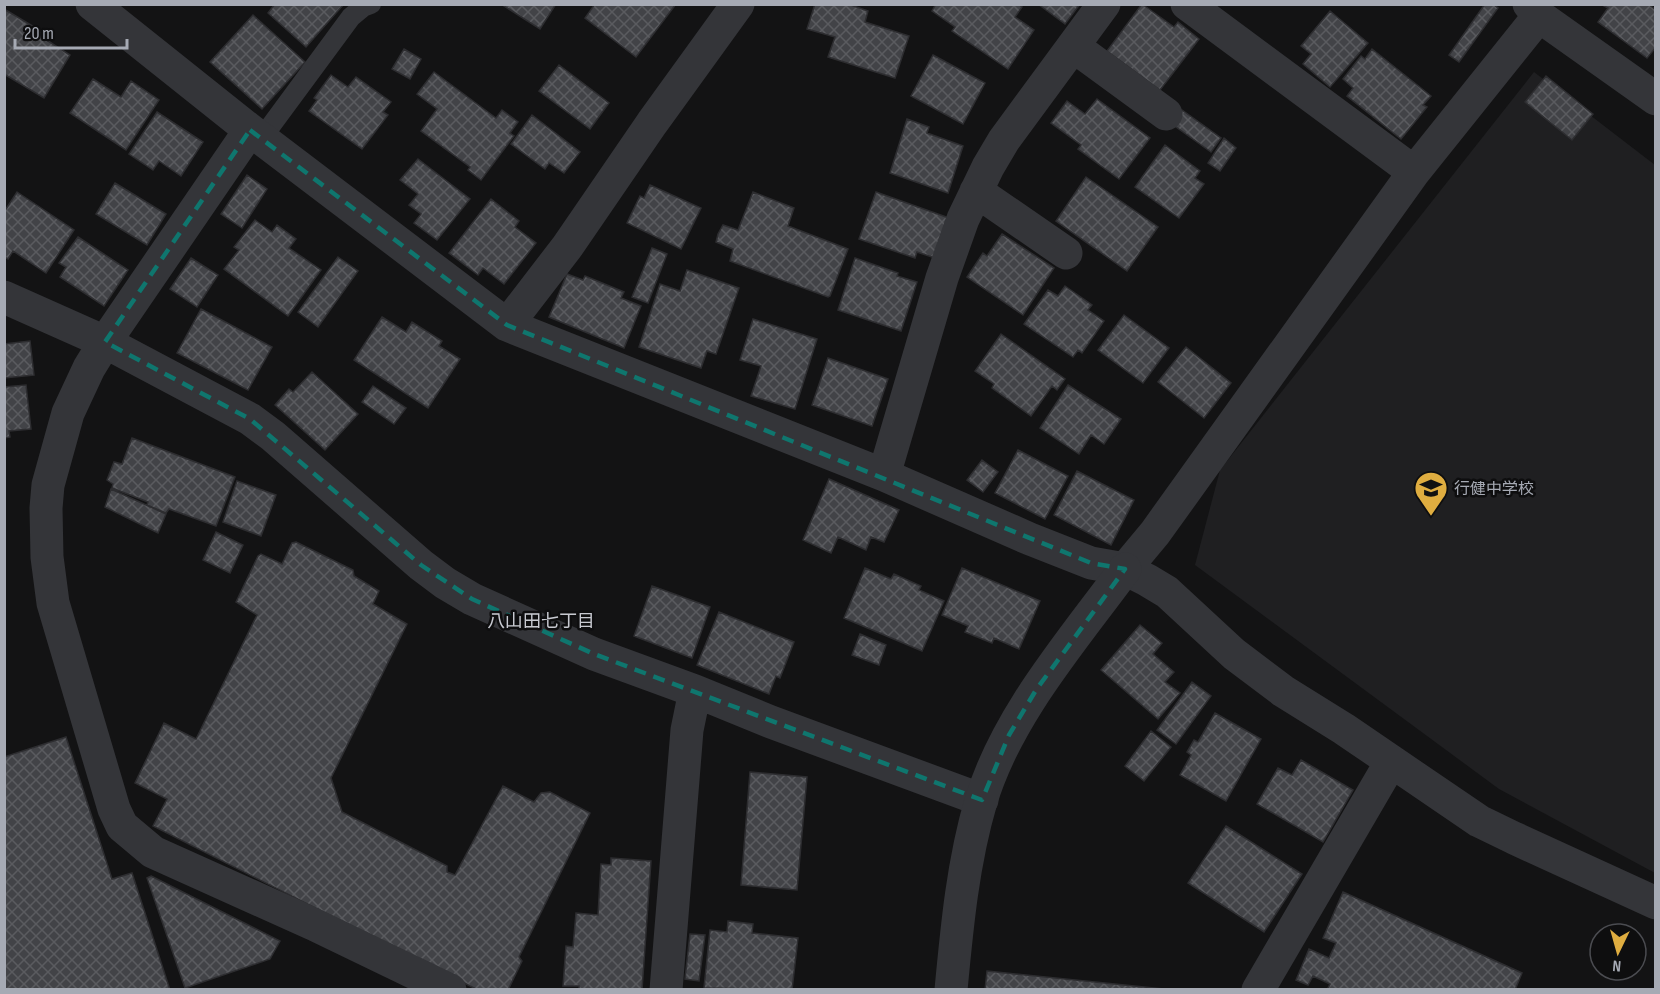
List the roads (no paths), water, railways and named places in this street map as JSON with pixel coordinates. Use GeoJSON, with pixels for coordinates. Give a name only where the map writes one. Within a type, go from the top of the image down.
{"type":"FeatureCollection","features":[{"type":"Feature","properties":{"kind":"street"},"geometry":{"type":"LineString","coordinates":[[92,4],[255,134],[507,325],[884,475],[1030,539],[1091,563],[1125,569],[1147,580],[1167,592],[1234,654],[1283,691],[1344,729],[1479,821],[1656,903]]}},
{"type":"Feature","properties":{"kind":"street"},"geometry":{"type":"LineString","coordinates":[[507,325],[567,247],[652,123],[738,4]]}},
{"type":"Feature","properties":{"kind":"street"},"geometry":{"type":"LineString","coordinates":[[884,475],[942,278],[963,219],[976,191],[1004,140],[1104,4]]}},
{"type":"Feature","properties":{"kind":"street"},"geometry":{"type":"LineString","coordinates":[[1204,10],[1414,172]]}},
{"type":"Feature","properties":{"kind":"street"},"geometry":{"type":"LineString","coordinates":[[951,990],[957,916],[968,857],[982,800],[1009,735],[1036,690],[1125,569],[1162,524],[1414,172],[1534,10],[1656,99]]}},
{"type":"Feature","properties":{"kind":"street"},"geometry":{"type":"LineString","coordinates":[[1073,46],[1166,114]]}},
{"type":"Feature","properties":{"kind":"street"},"geometry":{"type":"LineString","coordinates":[[255,134],[105,342],[89,368],[68,413],[48,485],[46,508],[49,578],[59,625],[114,809],[122,826],[153,852],[313,924],[450,990]]}},
{"type":"Feature","properties":{"kind":"street"},"geometry":{"type":"LineString","coordinates":[[976,191],[1066,253]]}},
{"type":"Feature","properties":{"kind":"street"},"geometry":{"type":"LineString","coordinates":[[4,297],[105,342],[250,419],[281,443],[421,565],[472,599],[594,654],[982,800]]}},
{"type":"Feature","properties":{"kind":"street"},"geometry":{"type":"LineString","coordinates":[[666,990],[687,730],[695,691]]}},
{"type":"Feature","properties":{"kind":"street"},"geometry":{"type":"LineString","coordinates":[[1258,990],[1391,762]]}},
{"type":"Feature","properties":{"kind":"lane"},"geometry":{"type":"LineString","coordinates":[[255,134],[351,17],[363,7],[371,4]]}},
{"type":"Feature","properties":{"kind":"place","name":"行健中学校"},"geometry":{"type":"Point","coordinates":[1431,517]}},
{"type":"Feature","properties":{"kind":"district","name":"八山田七丁目"},"geometry":{"type":"Point","coordinates":[541,621]}}]}
